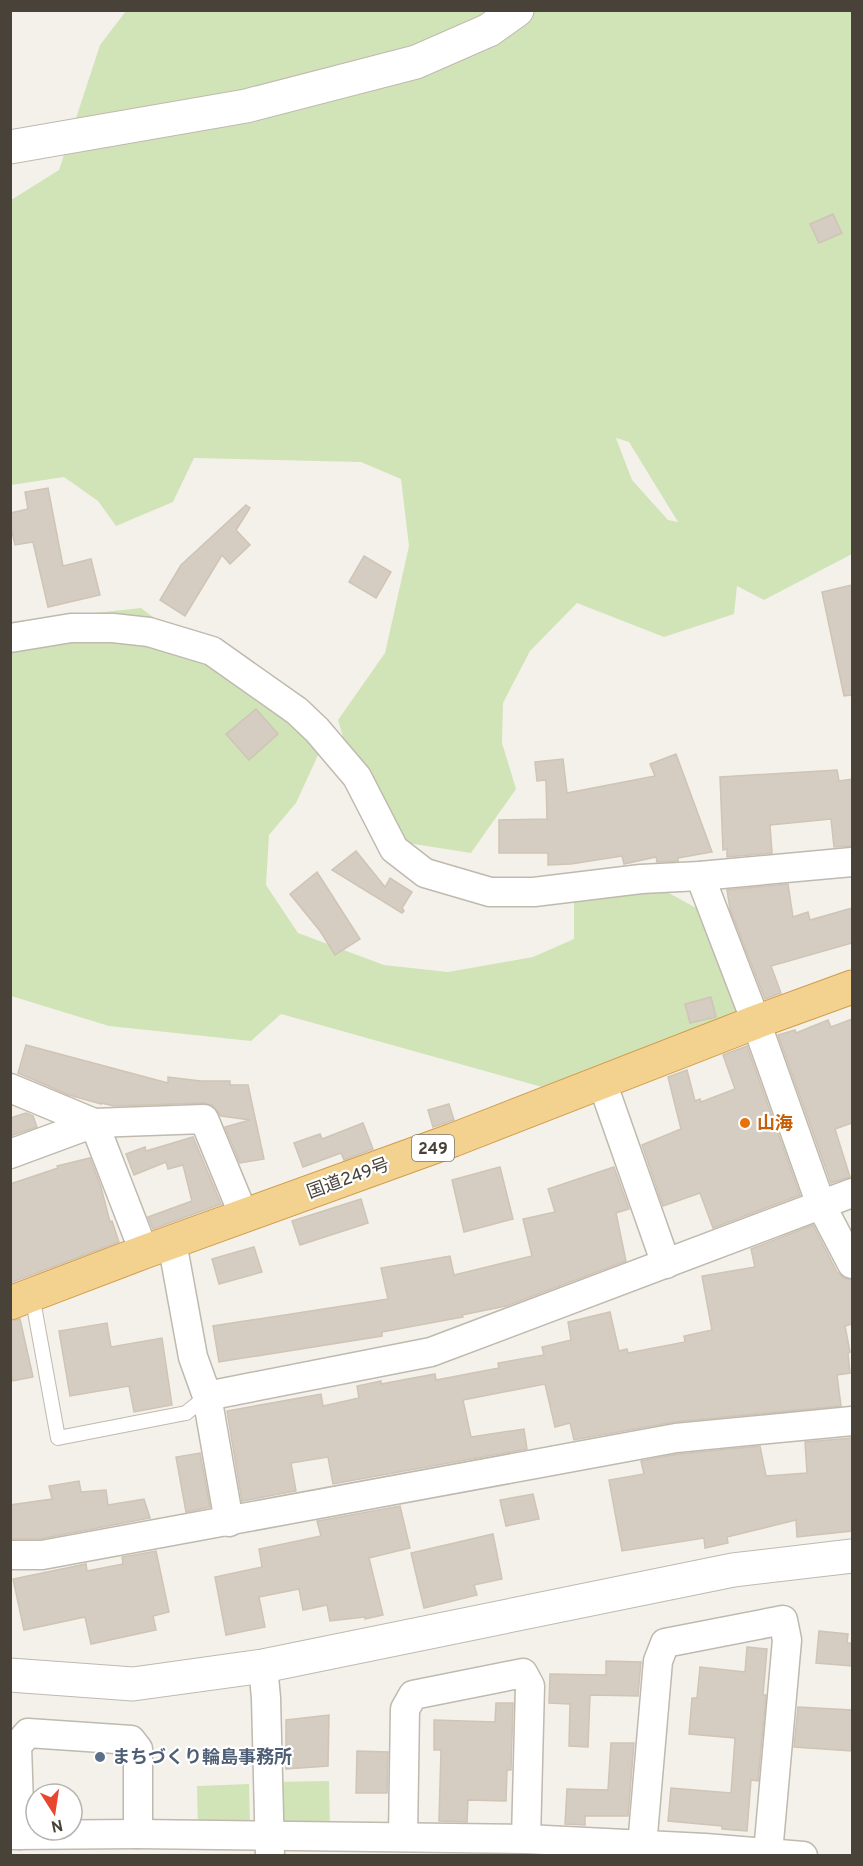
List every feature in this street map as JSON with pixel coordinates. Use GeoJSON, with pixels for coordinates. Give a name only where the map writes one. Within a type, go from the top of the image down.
{"type":"FeatureCollection","features":[{"type":"Feature","properties":{"kind":"highway","name":"国道249号"},"geometry":{"type":"LineString","coordinates":[[21,1299],[453,1140],[852,987]]}},
{"type":"Feature","properties":{"kind":"street"},"geometry":{"type":"LineString","coordinates":[[10,147],[246,105],[416,62],[489,30],[517,10]]}},
{"type":"Feature","properties":{"kind":"street"},"geometry":{"type":"LineString","coordinates":[[10,638],[71,628],[113,628],[149,632],[212,651],[297,711],[317,730],[357,777],[394,849],[424,873],[490,892],[534,892],[641,879],[852,862]]}},
{"type":"Feature","properties":{"kind":"street"},"geometry":{"type":"LineString","coordinates":[[700,876],[756,1022],[821,1205],[852,1264]]}},
{"type":"Feature","properties":{"kind":"street"},"geometry":{"type":"LineString","coordinates":[[602,1082],[666,1264]]}},
{"type":"Feature","properties":{"kind":"street"},"geometry":{"type":"LineString","coordinates":[[10,1088],[94,1123],[158,1247],[207,1396],[229,1521]]}},
{"type":"Feature","properties":{"kind":"street"},"geometry":{"type":"LineString","coordinates":[[10,1154],[94,1123],[204,1119],[244,1216]]}},
{"type":"Feature","properties":{"kind":"street"},"geometry":{"type":"LineString","coordinates":[[207,1396],[431,1352],[852,1193]]}},
{"type":"Feature","properties":{"kind":"street"},"geometry":{"type":"LineString","coordinates":[[10,1555],[42,1555],[676,1438],[852,1421]]}},
{"type":"Feature","properties":{"kind":"street"},"geometry":{"type":"LineString","coordinates":[[10,1675],[133,1684],[263,1666],[732,1570],[852,1556]]}},
{"type":"Feature","properties":{"kind":"street"},"geometry":{"type":"LineString","coordinates":[[642,1846],[658,1661],[665,1643],[783,1620],[787,1640],[768,1853]]}},
{"type":"Feature","properties":{"kind":"street"},"geometry":{"type":"LineString","coordinates":[[263,1666],[270,1846]]}},
{"type":"Feature","properties":{"kind":"street"},"geometry":{"type":"LineString","coordinates":[[404,1836],[405,1708],[413,1695],[523,1674],[530,1686],[526,1839]]}},
{"type":"Feature","properties":{"kind":"street"},"geometry":{"type":"LineString","coordinates":[[138,1834],[138,1749],[131,1740],[28,1733],[17,1746],[15,1835],[138,1834],[270,1846],[404,1836],[526,1839],[802,1856]]}},
{"type":"Feature","properties":{"kind":"lane"},"geometry":{"type":"LineString","coordinates":[[21,1299],[58,1437],[186,1413],[207,1396]]}},
{"type":"Feature","properties":{"kind":"green space"},"geometry":{"type":"Polygon","coordinates":[[[126,11],[852,11],[852,554],[764,600],[737,586],[734,614],[664,637],[577,603],[530,651],[503,703],[502,743],[516,789],[471,853],[388,840],[367,819],[338,720],[385,653],[409,546],[401,479],[361,462],[194,458],[173,502],[116,526],[98,501],[64,477],[11,485],[11,200],[59,170],[100,45],[126,11]],[[616,438],[632,480],[668,520],[678,522],[629,442],[616,438]]]}},
{"type":"Feature","properties":{"kind":"green space"},"geometry":{"type":"Polygon","coordinates":[[[141,608],[243,685],[299,723],[319,753],[296,803],[269,835],[266,885],[298,933],[384,965],[448,972],[533,957],[574,939],[574,885],[658,887],[709,915],[739,1011],[542,1087],[281,1014],[251,1041],[109,1026],[11,996],[10,622],[141,608]]]}},
{"type":"Feature","properties":{"kind":"green space"},"geometry":{"type":"Polygon","coordinates":[[[329,1781],[330,1831],[273,1832],[272,1782],[329,1781]]]}},
{"type":"Feature","properties":{"kind":"green space"},"geometry":{"type":"Polygon","coordinates":[[[249,1784],[250,1830],[198,1831],[197,1786],[249,1784]]]}},
{"type":"Feature","properties":{"kind":"building"},"geometry":{"type":"Polygon","coordinates":[[[833,214],[842,233],[819,243],[810,224],[833,214]]]}},
{"type":"Feature","properties":{"kind":"building"},"geometry":{"type":"Polygon","coordinates":[[[48,488],[63,566],[91,559],[100,595],[48,607],[33,542],[15,545],[10,513],[28,509],[25,492],[48,488]]]}},
{"type":"Feature","properties":{"kind":"building"},"geometry":{"type":"Polygon","coordinates":[[[246,505],[250,508],[236,530],[250,545],[230,564],[222,555],[185,616],[160,600],[181,565],[246,505]]]}},
{"type":"Feature","properties":{"kind":"building"},"geometry":{"type":"Polygon","coordinates":[[[364,556],[391,572],[376,598],[349,582],[364,556]]]}},
{"type":"Feature","properties":{"kind":"building"},"geometry":{"type":"Polygon","coordinates":[[[852,585],[852,695],[844,696],[822,592],[852,585]]]}},
{"type":"Feature","properties":{"kind":"building"},"geometry":{"type":"Polygon","coordinates":[[[256,709],[278,734],[249,760],[226,734],[256,709]]]}},
{"type":"Feature","properties":{"kind":"building"},"geometry":{"type":"Polygon","coordinates":[[[676,754],[712,852],[678,858],[678,861],[657,862],[656,857],[624,864],[622,856],[548,865],[548,853],[499,853],[499,820],[547,819],[546,780],[537,781],[535,762],[563,759],[567,793],[655,776],[650,764],[676,754]]]}},
{"type":"Feature","properties":{"kind":"building"},"geometry":{"type":"Polygon","coordinates":[[[837,770],[839,781],[852,779],[852,846],[834,847],[831,819],[770,825],[772,853],[727,857],[727,849],[723,850],[720,777],[837,770]]]}},
{"type":"Feature","properties":{"kind":"building"},"geometry":{"type":"Polygon","coordinates":[[[356,851],[385,887],[390,878],[412,892],[402,908],[404,911],[402,913],[332,870],[356,851]]]}},
{"type":"Feature","properties":{"kind":"building"},"geometry":{"type":"Polygon","coordinates":[[[317,872],[360,939],[335,955],[320,931],[290,894],[317,872]]]}},
{"type":"Feature","properties":{"kind":"building"},"geometry":{"type":"Polygon","coordinates":[[[788,884],[793,917],[808,912],[810,920],[852,908],[852,943],[771,966],[781,993],[765,999],[730,909],[727,890],[788,884]]]}},
{"type":"Feature","properties":{"kind":"building"},"geometry":{"type":"Polygon","coordinates":[[[711,997],[716,1017],[690,1023],[685,1004],[711,997]]]}},
{"type":"Feature","properties":{"kind":"building"},"geometry":{"type":"Polygon","coordinates":[[[852,1019],[852,1123],[835,1129],[850,1177],[831,1183],[778,1035],[795,1030],[796,1033],[828,1020],[831,1027],[852,1019]]]}},
{"type":"Feature","properties":{"kind":"building"},"geometry":{"type":"Polygon","coordinates":[[[26,1045],[168,1083],[168,1077],[201,1081],[230,1081],[230,1085],[248,1085],[264,1159],[240,1163],[225,1127],[250,1120],[221,1116],[212,1105],[203,1103],[114,1106],[69,1095],[18,1073],[26,1045]]]}},
{"type":"Feature","properties":{"kind":"building"},"geometry":{"type":"Polygon","coordinates":[[[747,1046],[800,1195],[713,1228],[700,1193],[663,1206],[642,1145],[681,1129],[668,1077],[687,1070],[695,1101],[700,1099],[701,1102],[735,1089],[723,1055],[747,1046]]]}},
{"type":"Feature","properties":{"kind":"building"},"geometry":{"type":"Polygon","coordinates":[[[449,1104],[454,1120],[433,1127],[428,1110],[449,1104]]]}},
{"type":"Feature","properties":{"kind":"building"},"geometry":{"type":"Polygon","coordinates":[[[26,1113],[33,1116],[37,1127],[10,1136],[10,1118],[26,1113]]]}},
{"type":"Feature","properties":{"kind":"building"},"geometry":{"type":"Polygon","coordinates":[[[363,1123],[373,1149],[344,1160],[341,1153],[303,1167],[294,1143],[320,1134],[322,1139],[363,1123]]]}},
{"type":"Feature","properties":{"kind":"building"},"geometry":{"type":"Polygon","coordinates":[[[193,1137],[221,1204],[153,1229],[148,1217],[192,1201],[183,1165],[168,1169],[166,1162],[134,1175],[126,1154],[145,1147],[146,1151],[193,1137]]]}},
{"type":"Feature","properties":{"kind":"building"},"geometry":{"type":"Polygon","coordinates":[[[90,1158],[101,1187],[110,1222],[112,1221],[119,1242],[10,1283],[10,1184],[58,1168],[57,1166],[90,1158]]]}},
{"type":"Feature","properties":{"kind":"building"},"geometry":{"type":"Polygon","coordinates":[[[500,1167],[513,1219],[464,1232],[452,1180],[500,1167]]]}},
{"type":"Feature","properties":{"kind":"building"},"geometry":{"type":"Polygon","coordinates":[[[614,1167],[629,1209],[616,1213],[626,1261],[506,1306],[462,1315],[463,1317],[382,1332],[382,1336],[219,1362],[213,1326],[388,1299],[381,1268],[450,1256],[454,1275],[532,1256],[523,1219],[555,1212],[548,1189],[614,1167]]]}},
{"type":"Feature","properties":{"kind":"building"},"geometry":{"type":"Polygon","coordinates":[[[361,1199],[368,1223],[300,1245],[292,1221],[361,1199]]]}},
{"type":"Feature","properties":{"kind":"building"},"geometry":{"type":"Polygon","coordinates":[[[813,1225],[837,1272],[844,1278],[852,1280],[852,1324],[845,1326],[850,1352],[848,1353],[850,1373],[837,1375],[841,1406],[674,1422],[574,1440],[570,1423],[555,1427],[545,1384],[463,1400],[471,1437],[524,1429],[527,1449],[333,1484],[328,1457],[291,1463],[296,1491],[242,1501],[227,1411],[321,1394],[323,1406],[359,1398],[357,1386],[435,1374],[436,1380],[499,1368],[498,1363],[544,1355],[542,1347],[571,1340],[568,1322],[610,1312],[619,1351],[627,1349],[628,1353],[685,1342],[684,1336],[712,1330],[702,1276],[755,1267],[751,1249],[813,1225]]]}},
{"type":"Feature","properties":{"kind":"building"},"geometry":{"type":"Polygon","coordinates":[[[254,1247],[262,1272],[219,1284],[212,1259],[254,1247]]]}},
{"type":"Feature","properties":{"kind":"building"},"geometry":{"type":"Polygon","coordinates":[[[20,1319],[33,1377],[13,1381],[10,1370],[10,1321],[20,1319]]]}},
{"type":"Feature","properties":{"kind":"building"},"geometry":{"type":"Polygon","coordinates":[[[107,1323],[111,1347],[162,1338],[172,1405],[134,1412],[129,1386],[70,1396],[59,1331],[107,1323]]]}},
{"type":"Feature","properties":{"kind":"building"},"geometry":{"type":"Polygon","coordinates":[[[852,1438],[852,1531],[797,1537],[796,1520],[727,1537],[728,1543],[705,1548],[704,1538],[622,1551],[609,1480],[644,1474],[641,1461],[678,1454],[760,1446],[766,1476],[807,1473],[805,1442],[852,1438]]]}},
{"type":"Feature","properties":{"kind":"building"},"geometry":{"type":"Polygon","coordinates":[[[200,1453],[210,1507],[186,1512],[176,1457],[200,1453]]]}},
{"type":"Feature","properties":{"kind":"building"},"geometry":{"type":"Polygon","coordinates":[[[79,1481],[81,1492],[106,1490],[108,1505],[144,1499],[150,1518],[40,1539],[10,1539],[10,1505],[52,1499],[49,1486],[79,1481]]]}},
{"type":"Feature","properties":{"kind":"building"},"geometry":{"type":"Polygon","coordinates":[[[533,1494],[539,1519],[506,1526],[500,1500],[533,1494]]]}},
{"type":"Feature","properties":{"kind":"building"},"geometry":{"type":"Polygon","coordinates":[[[400,1506],[410,1548],[369,1558],[383,1615],[365,1619],[365,1617],[330,1621],[327,1605],[303,1610],[299,1589],[259,1597],[265,1627],[226,1635],[215,1577],[262,1567],[259,1549],[321,1536],[317,1521],[400,1506]]]}},
{"type":"Feature","properties":{"kind":"building"},"geometry":{"type":"Polygon","coordinates":[[[493,1534],[502,1579],[474,1585],[477,1595],[424,1608],[411,1553],[493,1534]]]}},
{"type":"Feature","properties":{"kind":"building"},"geometry":{"type":"Polygon","coordinates":[[[156,1551],[169,1612],[153,1616],[156,1630],[91,1644],[85,1617],[24,1630],[13,1579],[86,1564],[87,1571],[123,1564],[122,1557],[156,1551]]]}},
{"type":"Feature","properties":{"kind":"building"},"geometry":{"type":"Polygon","coordinates":[[[819,1631],[848,1634],[847,1643],[852,1643],[852,1666],[816,1663],[819,1631]]]}},
{"type":"Feature","properties":{"kind":"building"},"geometry":{"type":"Polygon","coordinates":[[[747,1647],[767,1649],[763,1695],[766,1695],[758,1781],[751,1780],[747,1831],[722,1829],[722,1826],[668,1821],[671,1788],[731,1793],[735,1738],[689,1734],[692,1698],[697,1698],[700,1667],[745,1672],[747,1647]]]}},
{"type":"Feature","properties":{"kind":"building"},"geometry":{"type":"Polygon","coordinates":[[[606,1661],[641,1662],[638,1696],[590,1695],[588,1747],[569,1746],[570,1704],[549,1703],[550,1674],[606,1675],[606,1661]]]}},
{"type":"Feature","properties":{"kind":"building"},"geometry":{"type":"Polygon","coordinates":[[[496,1703],[513,1703],[511,1770],[507,1770],[506,1801],[468,1800],[467,1822],[439,1821],[441,1750],[434,1750],[434,1720],[495,1722],[496,1703]]]}},
{"type":"Feature","properties":{"kind":"building"},"geometry":{"type":"Polygon","coordinates":[[[798,1707],[852,1710],[852,1751],[794,1747],[798,1707]]]}},
{"type":"Feature","properties":{"kind":"building"},"geometry":{"type":"Polygon","coordinates":[[[329,1715],[328,1766],[286,1769],[286,1720],[329,1715]]]}},
{"type":"Feature","properties":{"kind":"building"},"geometry":{"type":"Polygon","coordinates":[[[611,1743],[634,1743],[628,1816],[585,1816],[585,1825],[565,1824],[567,1789],[608,1790],[611,1743]]]}},
{"type":"Feature","properties":{"kind":"building"},"geometry":{"type":"Polygon","coordinates":[[[357,1751],[388,1752],[387,1793],[356,1793],[357,1751]]]}},
{"type":"Feature","properties":{"kind":"place","name":"山海"},"geometry":{"type":"Point","coordinates":[745,1123]}},
{"type":"Feature","properties":{"kind":"place","name":"まちづくり輪島事務所"},"geometry":{"type":"Point","coordinates":[100,1757]}}]}
